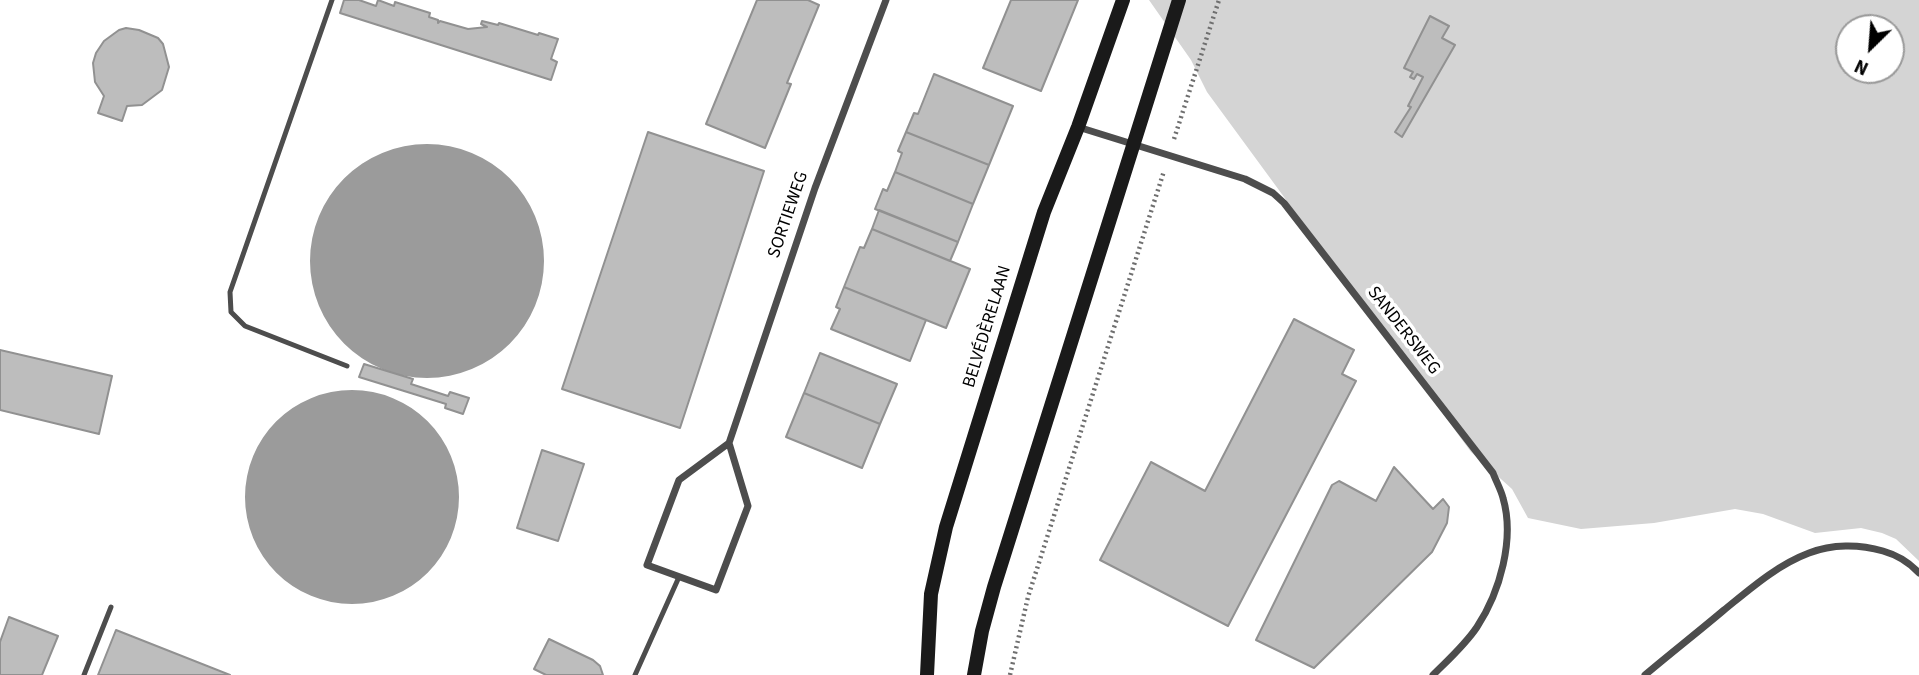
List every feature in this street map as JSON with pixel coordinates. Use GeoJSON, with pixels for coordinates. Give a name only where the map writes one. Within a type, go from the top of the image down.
{"type":"FeatureCollection","features":[{"type":"Feature","properties":{"kind":"main road","name":"BELVÉDÈRELAAN"},"geometry":{"type":"LineString","coordinates":[[926,675],[931,594],[946,527],[1044,212],[1078,127],[1123,0]]}},
{"type":"Feature","properties":{"kind":"main road"},"geometry":{"type":"LineString","coordinates":[[974,675],[994,587],[1179,0]]}},
{"type":"Feature","properties":{"kind":"street","name":"SORTIEWEG"},"geometry":{"type":"LineString","coordinates":[[729,443],[815,188],[886,0]]}},
{"type":"Feature","properties":{"kind":"street","name":"SANDERSWEG"},"geometry":{"type":"LineString","coordinates":[[1078,127],[1245,179],[1273,193],[1284,203],[1493,473],[1503,497],[1508,522],[1507,545],[1500,573],[1489,606],[1476,628],[1433,675]]}},
{"type":"Feature","properties":{"kind":"street"},"geometry":{"type":"LineString","coordinates":[[729,443],[748,506],[716,590],[647,565],[679,480],[729,443]]}},
{"type":"Feature","properties":{"kind":"street"},"geometry":{"type":"LineString","coordinates":[[1645,675],[1758,583],[1789,562],[1811,552],[1853,545],[1873,548],[1895,555],[1919,573]]}},
{"type":"Feature","properties":{"kind":"lane"},"geometry":{"type":"LineString","coordinates":[[332,0],[230,292],[231,312],[245,326],[347,366]]}},
{"type":"Feature","properties":{"kind":"lane"},"geometry":{"type":"LineString","coordinates":[[635,675],[679,577]]}},
{"type":"Feature","properties":{"kind":"lane"},"geometry":{"type":"LineString","coordinates":[[83,675],[111,607]]}},
{"type":"Feature","properties":{"kind":"path"},"geometry":{"type":"LineString","coordinates":[[1010,675],[1028,597],[1219,0]]}},
{"type":"Feature","properties":{"kind":"shaded area"},"geometry":{"type":"Polygon","coordinates":[[[1149,0],[1919,0],[1919,561],[1896,539],[1882,533],[1861,528],[1815,533],[1763,514],[1735,509],[1654,523],[1581,529],[1528,518],[1512,489],[1471,452],[1207,92],[1191,60],[1149,0]]]}},
{"type":"Feature","properties":{"kind":"shaded area"},"geometry":{"type":"Polygon","coordinates":[[[415,144],[439,144],[472,153],[492,163],[510,178],[525,196],[535,216],[542,238],[542,284],[535,306],[525,326],[510,344],[492,359],[461,373],[439,378],[415,378],[393,373],[362,359],[336,335],[315,295],[310,273],[310,249],[315,227],[329,196],[353,170],[393,149],[415,144]]]}},
{"type":"Feature","properties":{"kind":"shaded area"},"geometry":{"type":"Polygon","coordinates":[[[352,390],[393,398],[428,421],[451,456],[459,497],[451,538],[428,573],[393,596],[352,604],[311,596],[276,573],[253,538],[245,497],[253,456],[276,421],[311,398],[352,390]]]}},
{"type":"Feature","properties":{"kind":"building"},"geometry":{"type":"Polygon","coordinates":[[[344,0],[359,0],[376,6],[378,0],[394,6],[395,2],[430,13],[429,17],[438,20],[438,23],[440,21],[468,29],[487,27],[481,24],[482,21],[498,25],[499,23],[558,39],[551,59],[557,62],[551,80],[340,13],[344,0]]]}},
{"type":"Feature","properties":{"kind":"building"},"geometry":{"type":"Polygon","coordinates":[[[757,0],[808,0],[819,5],[787,83],[791,84],[765,148],[706,124],[757,0]]]}},
{"type":"Feature","properties":{"kind":"building"},"geometry":{"type":"Polygon","coordinates":[[[1011,0],[1078,0],[1041,91],[983,68],[1011,0]]]}},
{"type":"Feature","properties":{"kind":"building"},"geometry":{"type":"Polygon","coordinates":[[[1430,16],[1449,26],[1442,38],[1455,45],[1402,137],[1395,132],[1411,107],[1408,106],[1423,77],[1417,74],[1414,79],[1410,77],[1413,72],[1404,68],[1430,16]]]}},
{"type":"Feature","properties":{"kind":"building"},"geometry":{"type":"Polygon","coordinates":[[[126,28],[158,38],[163,44],[169,67],[162,90],[142,105],[127,106],[122,121],[98,113],[104,96],[95,82],[93,63],[104,41],[126,28]]]}},
{"type":"Feature","properties":{"kind":"building"},"geometry":{"type":"Polygon","coordinates":[[[934,74],[1013,106],[989,165],[906,132],[914,113],[918,114],[934,74]]]}},
{"type":"Feature","properties":{"kind":"building"},"geometry":{"type":"Polygon","coordinates":[[[648,132],[764,171],[680,428],[562,389],[648,132]]]}},
{"type":"Feature","properties":{"kind":"building"},"geometry":{"type":"Polygon","coordinates":[[[906,132],[989,165],[973,204],[895,172],[902,153],[898,151],[906,132]]]}},
{"type":"Feature","properties":{"kind":"building"},"geometry":{"type":"Polygon","coordinates":[[[895,172],[973,204],[958,242],[875,209],[883,189],[887,191],[895,172]]]}},
{"type":"Feature","properties":{"kind":"building"},"geometry":{"type":"Polygon","coordinates":[[[879,210],[958,242],[950,261],[872,229],[879,210]]]}},
{"type":"Feature","properties":{"kind":"building"},"geometry":{"type":"Polygon","coordinates":[[[872,229],[970,269],[946,328],[844,287],[860,247],[864,248],[872,229]]]}},
{"type":"Feature","properties":{"kind":"building"},"geometry":{"type":"Polygon","coordinates":[[[844,287],[926,320],[910,361],[831,329],[840,309],[836,307],[844,287]]]}},
{"type":"Feature","properties":{"kind":"building"},"geometry":{"type":"Polygon","coordinates":[[[1294,319],[1354,350],[1342,374],[1356,381],[1228,626],[1100,560],[1151,462],[1205,491],[1294,319]]]}},
{"type":"Feature","properties":{"kind":"building"},"geometry":{"type":"Polygon","coordinates":[[[0,350],[112,376],[99,434],[0,410],[0,350]]]}},
{"type":"Feature","properties":{"kind":"building"},"geometry":{"type":"Polygon","coordinates":[[[820,353],[897,384],[880,424],[804,393],[820,353]]]}},
{"type":"Feature","properties":{"kind":"building"},"geometry":{"type":"Polygon","coordinates":[[[364,364],[413,379],[411,384],[448,396],[450,392],[469,398],[463,414],[445,408],[446,404],[359,377],[364,364]]]}},
{"type":"Feature","properties":{"kind":"building"},"geometry":{"type":"Polygon","coordinates":[[[804,393],[880,424],[862,468],[786,437],[804,393]]]}},
{"type":"Feature","properties":{"kind":"building"},"geometry":{"type":"Polygon","coordinates":[[[542,450],[584,464],[558,541],[517,528],[542,450]]]}},
{"type":"Feature","properties":{"kind":"building"},"geometry":{"type":"Polygon","coordinates":[[[1394,467],[1433,509],[1443,499],[1449,507],[1447,523],[1432,552],[1314,668],[1256,640],[1332,485],[1339,481],[1376,501],[1394,467]]]}},
{"type":"Feature","properties":{"kind":"building"},"geometry":{"type":"Polygon","coordinates":[[[9,617],[58,636],[42,675],[0,675],[0,642],[9,617]]]}},
{"type":"Feature","properties":{"kind":"building"},"geometry":{"type":"Polygon","coordinates":[[[116,630],[230,675],[98,675],[116,630]]]}},
{"type":"Feature","properties":{"kind":"building"},"geometry":{"type":"Polygon","coordinates":[[[549,639],[593,660],[600,666],[603,675],[546,675],[534,669],[549,639]]]}}]}
